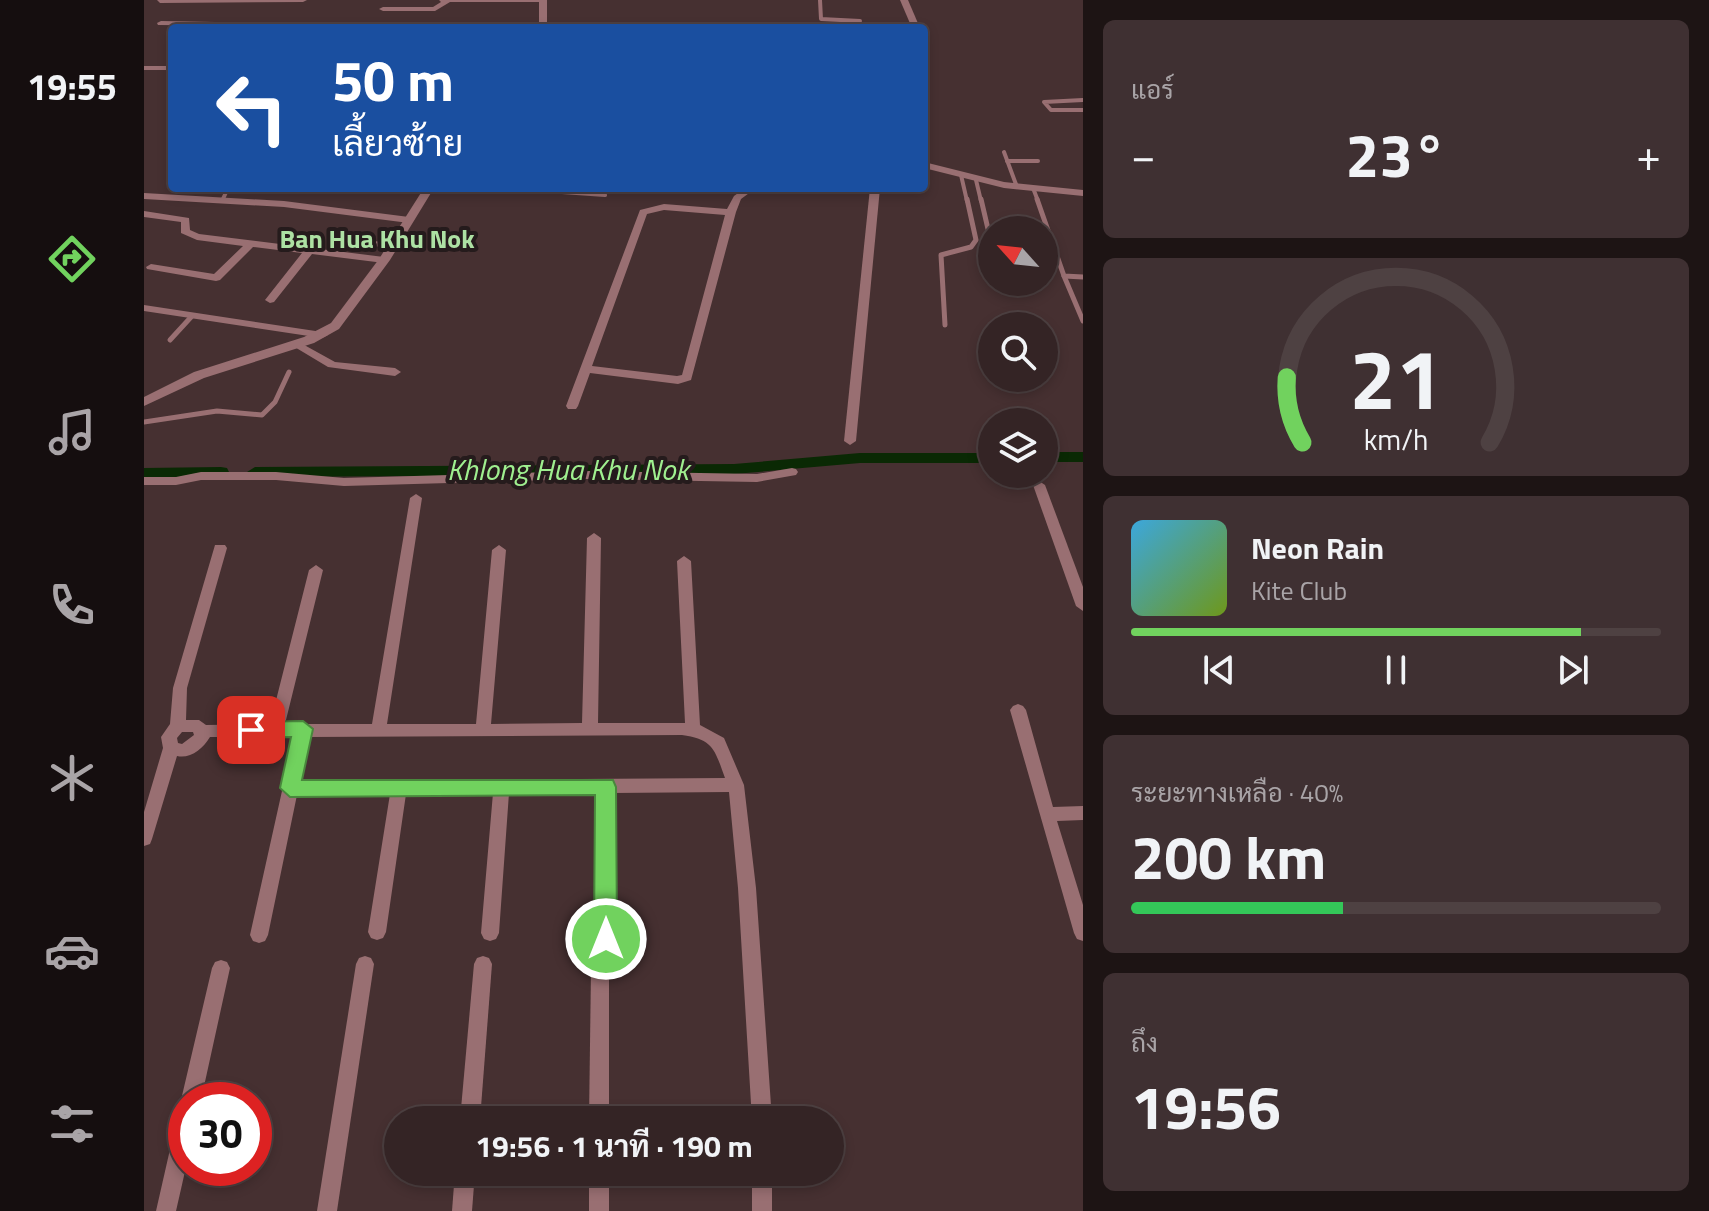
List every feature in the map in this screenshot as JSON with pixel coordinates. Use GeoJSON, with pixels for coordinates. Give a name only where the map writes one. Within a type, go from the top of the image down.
{"type":"FeatureCollection","features":[{"type":"Feature","properties":{"kind":"street"},"geometry":{"type":"LineString","coordinates":[[160,1],[303,0]]}},
{"type":"Feature","properties":{"kind":"street"},"geometry":{"type":"LineString","coordinates":[[383,9],[435,9],[445,1],[543,0],[543,24]]}},
{"type":"Feature","properties":{"kind":"street"},"geometry":{"type":"LineString","coordinates":[[904,0],[914,24]]}},
{"type":"Feature","properties":{"kind":"street"},"geometry":{"type":"LineString","coordinates":[[161,23],[214,24]]}},
{"type":"Feature","properties":{"kind":"street"},"geometry":{"type":"LineString","coordinates":[[144,68],[168,68]]}},
{"type":"Feature","properties":{"kind":"street"},"geometry":{"type":"LineString","coordinates":[[928,166],[976,180],[1083,193]]}},
{"type":"Feature","properties":{"kind":"street"},"geometry":{"type":"LineString","coordinates":[[144,402],[199,375],[322,335],[349,311],[426,192]]}},
{"type":"Feature","properties":{"kind":"street"},"geometry":{"type":"LineString","coordinates":[[588,369],[678,380],[687,377],[731,212],[737,198],[745,192]]}},
{"type":"Feature","properties":{"kind":"street"},"geometry":{"type":"LineString","coordinates":[[850,441],[875,192]]}},
{"type":"Feature","properties":{"kind":"street"},"geometry":{"type":"LineString","coordinates":[[144,196],[284,204],[409,220]]}},
{"type":"Feature","properties":{"kind":"street"},"geometry":{"type":"LineString","coordinates":[[572,406],[643,212],[657,207],[731,212]]}},
{"type":"Feature","properties":{"kind":"street"},"geometry":{"type":"LineString","coordinates":[[144,214],[181,218],[188,224],[187,234],[197,237],[384,260]]}},
{"type":"Feature","properties":{"kind":"street"},"geometry":{"type":"LineString","coordinates":[[151,267],[216,278],[252,242]]}},
{"type":"Feature","properties":{"kind":"street"},"geometry":{"type":"LineString","coordinates":[[270,300],[310,250]]}},
{"type":"Feature","properties":{"kind":"street"},"geometry":{"type":"LineString","coordinates":[[144,308],[322,335]]}},
{"type":"Feature","properties":{"kind":"street"},"geometry":{"type":"LineString","coordinates":[[297,344],[332,365],[395,372]]}},
{"type":"Feature","properties":{"kind":"street"},"geometry":{"type":"LineString","coordinates":[[144,481],[176,481],[201,476],[276,476],[344,482],[586,475],[757,478],[792,472]]}},
{"type":"Feature","properties":{"kind":"street"},"geometry":{"type":"LineString","coordinates":[[1040,488],[1083,606]]}},
{"type":"Feature","properties":{"kind":"street"},"geometry":{"type":"LineString","coordinates":[[379,728],[416,498]]}},
{"type":"Feature","properties":{"kind":"street"},"geometry":{"type":"LineString","coordinates":[[590,728],[594,538]]}},
{"type":"Feature","properties":{"kind":"street"},"geometry":{"type":"LineString","coordinates":[[144,839],[171,748],[169,737],[178,726],[180,688],[220,548]]}},
{"type":"Feature","properties":{"kind":"street"},"geometry":{"type":"LineString","coordinates":[[483,728],[499,550]]}},
{"type":"Feature","properties":{"kind":"street"},"geometry":{"type":"LineString","coordinates":[[684,561],[693,729]]}},
{"type":"Feature","properties":{"kind":"street"},"geometry":{"type":"LineString","coordinates":[[276,729],[316,570]]}},
{"type":"Feature","properties":{"kind":"street"},"geometry":{"type":"LineString","coordinates":[[1018,710],[1083,933]]}},
{"type":"Feature","properties":{"kind":"street"},"geometry":{"type":"LineString","coordinates":[[178,726],[193,724],[202,731],[693,729],[719,742],[736,785],[747,888],[761,1106]]}},
{"type":"Feature","properties":{"kind":"street"},"geometry":{"type":"LineString","coordinates":[[259,935],[303,729]]}},
{"type":"Feature","properties":{"kind":"street"},"geometry":{"type":"LineString","coordinates":[[171,748],[192,748],[202,737],[202,731]]}},
{"type":"Feature","properties":{"kind":"street"},"geometry":{"type":"LineString","coordinates":[[290,788],[736,785]]}},
{"type":"Feature","properties":{"kind":"street"},"geometry":{"type":"LineString","coordinates":[[377,932],[399,786]]}},
{"type":"Feature","properties":{"kind":"street"},"geometry":{"type":"LineString","coordinates":[[605,787],[606,939]]}},
{"type":"Feature","properties":{"kind":"street"},"geometry":{"type":"LineString","coordinates":[[490,933],[501,788]]}},
{"type":"Feature","properties":{"kind":"street"},"geometry":{"type":"LineString","coordinates":[[1047,814],[1083,813]]}},
{"type":"Feature","properties":{"kind":"street"},"geometry":{"type":"LineString","coordinates":[[327,1211],[365,964]]}},
{"type":"Feature","properties":{"kind":"street"},"geometry":{"type":"LineString","coordinates":[[471,1106],[483,964]]}},
{"type":"Feature","properties":{"kind":"street"},"geometry":{"type":"LineString","coordinates":[[195,1082],[221,968]]}},
{"type":"Feature","properties":{"kind":"street"},"geometry":{"type":"LineString","coordinates":[[599,1106],[600,969]]}},
{"type":"Feature","properties":{"kind":"street"},"geometry":{"type":"LineString","coordinates":[[166,1211],[172,1186]]}},
{"type":"Feature","properties":{"kind":"street"},"geometry":{"type":"LineString","coordinates":[[462,1211],[464,1186]]}},
{"type":"Feature","properties":{"kind":"street"},"geometry":{"type":"LineString","coordinates":[[599,1186],[599,1211]]}},
{"type":"Feature","properties":{"kind":"street"},"geometry":{"type":"LineString","coordinates":[[762,1186],[762,1211]]}},
{"type":"Feature","properties":{"kind":"lane"},"geometry":{"type":"LineString","coordinates":[[820,0],[821,19],[860,21]]}},
{"type":"Feature","properties":{"kind":"lane"},"geometry":{"type":"LineString","coordinates":[[1083,100],[1044,102],[1051,110],[1083,110]]}},
{"type":"Feature","properties":{"kind":"lane"},"geometry":{"type":"LineString","coordinates":[[1004,152],[1017,187]]}},
{"type":"Feature","properties":{"kind":"lane"},"geometry":{"type":"LineString","coordinates":[[1007,161],[1038,161]]}},
{"type":"Feature","properties":{"kind":"lane"},"geometry":{"type":"LineString","coordinates":[[945,325],[941,255],[971,247],[976,240],[961,175]]}},
{"type":"Feature","properties":{"kind":"lane"},"geometry":{"type":"LineString","coordinates":[[976,180],[985,216]]}},
{"type":"Feature","properties":{"kind":"lane"},"geometry":{"type":"LineString","coordinates":[[1033,188],[1083,321]]}},
{"type":"Feature","properties":{"kind":"lane"},"geometry":{"type":"LineString","coordinates":[[222,201],[226,192]]}},
{"type":"Feature","properties":{"kind":"lane"},"geometry":{"type":"LineString","coordinates":[[561,192],[605,195]]}},
{"type":"Feature","properties":{"kind":"lane"},"geometry":{"type":"LineString","coordinates":[[356,241],[392,246]]}},
{"type":"Feature","properties":{"kind":"lane"},"geometry":{"type":"LineString","coordinates":[[1064,276],[1083,277]]}},
{"type":"Feature","properties":{"kind":"lane"},"geometry":{"type":"LineString","coordinates":[[170,340],[192,316]]}},
{"type":"Feature","properties":{"kind":"lane"},"geometry":{"type":"LineString","coordinates":[[144,422],[217,411],[262,415],[275,402],[289,372]]}},
{"type":"Feature","properties":{"kind":"waterway","name":"Khlong Hua Khu Nok"},"geometry":{"type":"LineString","coordinates":[[1058,457],[1083,457]]}},
{"type":"Feature","properties":{"kind":"waterway","name":"Khlong Hua Khu Nok"},"geometry":{"type":"LineString","coordinates":[[255,472],[734,469],[860,458],[978,458]]}},
{"type":"Feature","properties":{"kind":"waterway","name":"Khlong Hua Khu Nok"},"geometry":{"type":"LineString","coordinates":[[144,473],[221,472]]}},
{"type":"Feature","properties":{"kind":"district","name":"Ban Hua Khu Nok"},"geometry":{"type":"Point","coordinates":[377,239]}},
{"type":"Feature","properties":{"kind":"route"},"geometry":{"type":"LineString","coordinates":[[251,730],[303,729],[290,788],[605,787],[606,939]]}}]}
